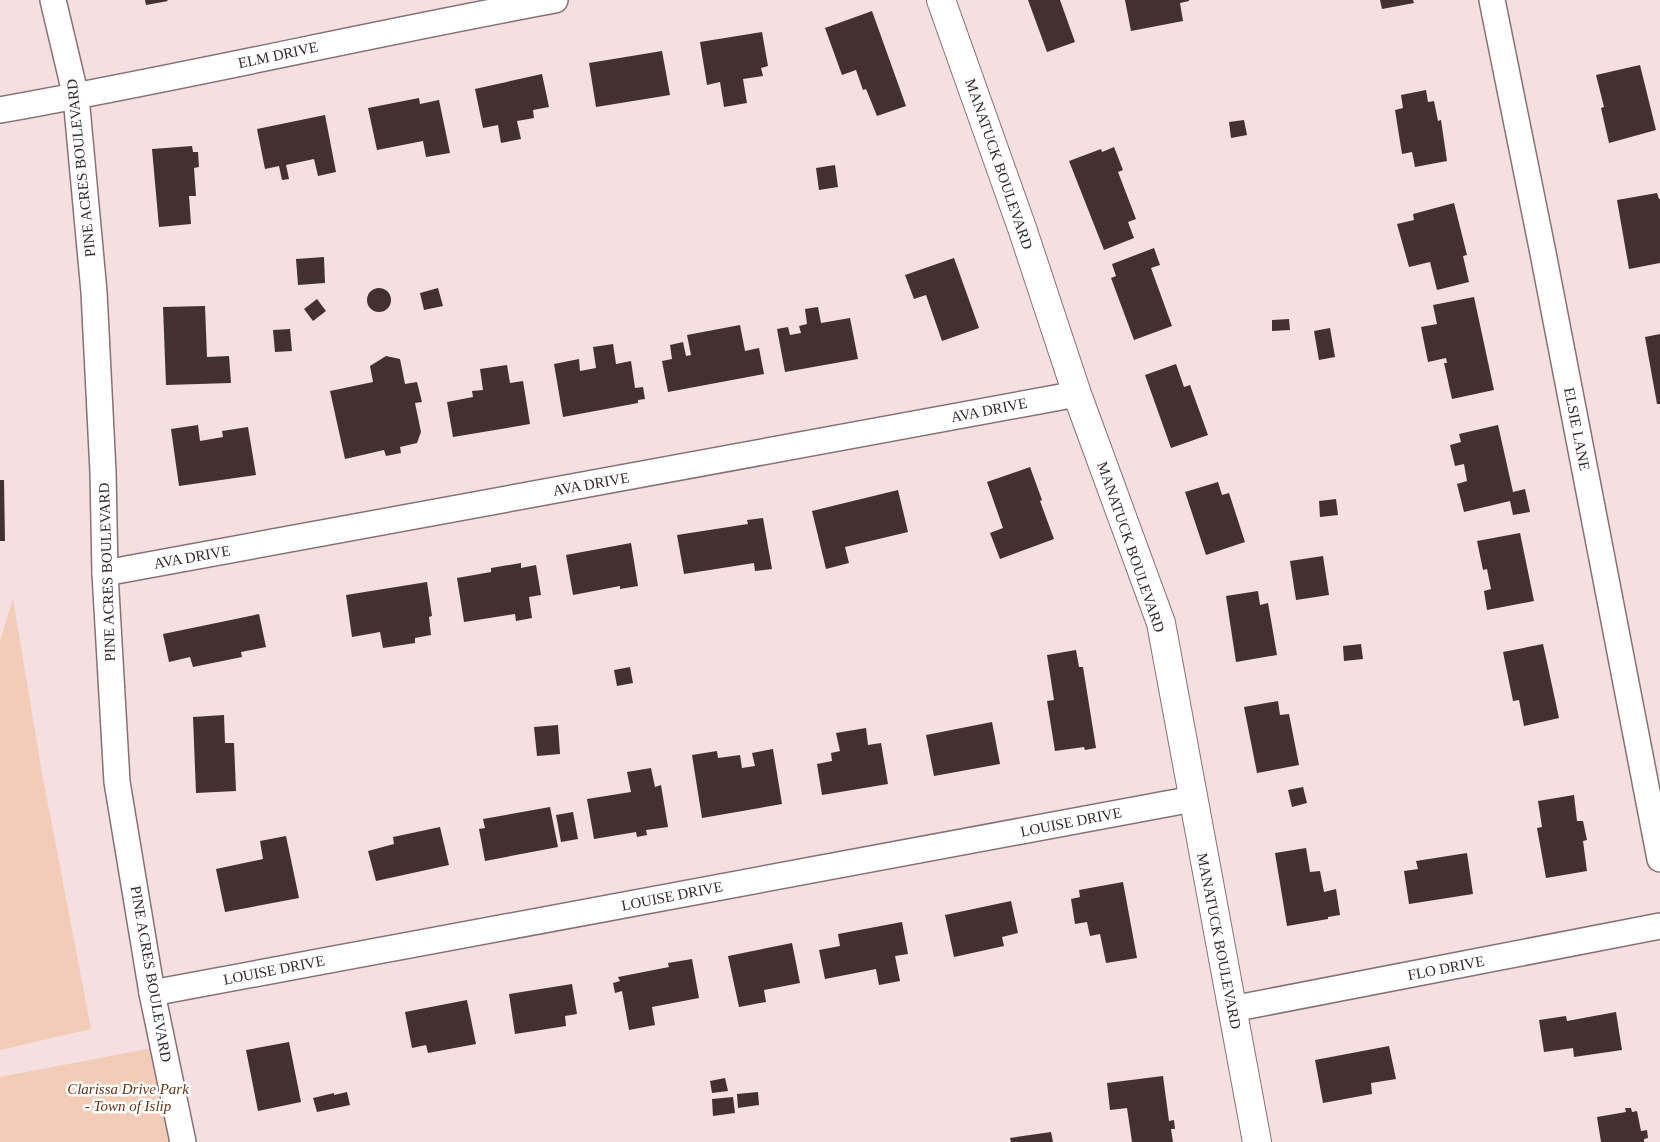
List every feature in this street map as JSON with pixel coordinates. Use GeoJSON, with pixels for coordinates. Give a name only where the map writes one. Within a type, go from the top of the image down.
{"type":"FeatureCollection","features":[{"type":"Feature","properties":{"kind":"street","name":"PINE ACRES BOULEVARD"},"geometry":{"type":"LineString","coordinates":[[53,0],[76,97],[94,292],[105,573],[117,782],[152,993],[183,1142]]}},
{"type":"Feature","properties":{"kind":"street","name":"ELM DRIVE"},"geometry":{"type":"LineString","coordinates":[[0,110],[76,97],[464,8],[555,0]]}},
{"type":"Feature","properties":{"kind":"street","name":"MANATUCK BOULEVARD"},"geometry":{"type":"LineString","coordinates":[[941,0],[1022,228],[1077,394],[1161,623],[1257,1142]]}},
{"type":"Feature","properties":{"kind":"street","name":"ELSIE LANE"},"geometry":{"type":"LineString","coordinates":[[1492,0],[1660,859]]}},
{"type":"Feature","properties":{"kind":"street","name":"AVA DRIVE"},"geometry":{"type":"LineString","coordinates":[[105,573],[1077,394]]}},
{"type":"Feature","properties":{"kind":"street","name":"LOUISE DRIVE"},"geometry":{"type":"LineString","coordinates":[[152,993],[1193,799]]}},
{"type":"Feature","properties":{"kind":"street","name":"FLO DRIVE"},"geometry":{"type":"LineString","coordinates":[[1232,1009],[1660,926]]}},
{"type":"Feature","properties":{"kind":"green space"},"geometry":{"type":"Polygon","coordinates":[[[13,599],[42,773],[91,1029],[0,1050],[0,641],[13,599]]]}},
{"type":"Feature","properties":{"kind":"green space","name":"Clarissa Drive Park - Town of Islip"},"geometry":{"type":"Polygon","coordinates":[[[163,1046],[183,1142],[0,1142],[0,1077],[163,1046]]]}},
{"type":"Feature","properties":{"kind":"building"},"geometry":{"type":"Polygon","coordinates":[[[145,0],[167,0],[168,1],[146,5],[145,0]]]}},
{"type":"Feature","properties":{"kind":"building"},"geometry":{"type":"Polygon","coordinates":[[[1028,0],[1060,0],[1075,42],[1047,52],[1028,0]]]}},
{"type":"Feature","properties":{"kind":"building"},"geometry":{"type":"Polygon","coordinates":[[[1125,0],[1189,1],[1180,3],[1183,21],[1131,31],[1125,0]]]}},
{"type":"Feature","properties":{"kind":"building"},"geometry":{"type":"Polygon","coordinates":[[[1380,0],[1413,0],[1414,3],[1382,9],[1380,0]]]}},
{"type":"Feature","properties":{"kind":"building"},"geometry":{"type":"Polygon","coordinates":[[[872,11],[906,106],[877,116],[866,89],[863,90],[856,70],[842,75],[825,28],[872,11]]]}},
{"type":"Feature","properties":{"kind":"building"},"geometry":{"type":"Polygon","coordinates":[[[762,32],[768,66],[761,68],[763,76],[743,79],[747,103],[724,107],[720,82],[707,85],[700,42],[762,32]]]}},
{"type":"Feature","properties":{"kind":"building"},"geometry":{"type":"Polygon","coordinates":[[[662,51],[670,95],[596,107],[589,63],[662,51]]]}},
{"type":"Feature","properties":{"kind":"building"},"geometry":{"type":"Polygon","coordinates":[[[1640,65],[1656,130],[1609,143],[1601,108],[1604,107],[1596,75],[1640,65]]]}},
{"type":"Feature","properties":{"kind":"building"},"geometry":{"type":"Polygon","coordinates":[[[542,74],[549,107],[533,110],[534,118],[517,121],[521,139],[501,143],[498,125],[483,128],[475,89],[542,74]]]}},
{"type":"Feature","properties":{"kind":"building"},"geometry":{"type":"Polygon","coordinates":[[[1426,90],[1428,102],[1434,101],[1438,121],[1441,120],[1447,161],[1415,167],[1412,152],[1402,154],[1395,110],[1403,108],[1401,95],[1426,90]]]}},
{"type":"Feature","properties":{"kind":"building"},"geometry":{"type":"Polygon","coordinates":[[[419,98],[420,104],[439,100],[450,153],[426,157],[423,141],[377,150],[368,108],[419,98]]]}},
{"type":"Feature","properties":{"kind":"building"},"geometry":{"type":"Polygon","coordinates":[[[325,115],[336,172],[318,176],[314,159],[286,165],[289,179],[282,180],[279,166],[265,169],[257,129],[325,115]]]}},
{"type":"Feature","properties":{"kind":"building"},"geometry":{"type":"Polygon","coordinates":[[[1244,120],[1247,135],[1231,138],[1229,122],[1244,120]]]}},
{"type":"Feature","properties":{"kind":"building"},"geometry":{"type":"Polygon","coordinates":[[[192,146],[193,152],[198,152],[199,167],[194,168],[196,196],[189,196],[191,224],[159,227],[152,149],[192,146]]]}},
{"type":"Feature","properties":{"kind":"building"},"geometry":{"type":"Polygon","coordinates":[[[1114,147],[1123,170],[1118,172],[1136,219],[1128,222],[1134,238],[1104,250],[1069,161],[1101,149],[1102,152],[1114,147]]]}},
{"type":"Feature","properties":{"kind":"building"},"geometry":{"type":"Polygon","coordinates":[[[835,165],[838,187],[819,190],[816,168],[835,165]]]}},
{"type":"Feature","properties":{"kind":"building"},"geometry":{"type":"Polygon","coordinates":[[[1657,193],[1660,199],[1660,263],[1629,269],[1617,200],[1657,193]]]}},
{"type":"Feature","properties":{"kind":"building"},"geometry":{"type":"Polygon","coordinates":[[[1454,203],[1467,255],[1463,256],[1469,282],[1437,290],[1430,262],[1409,267],[1397,224],[1414,220],[1413,214],[1454,203]]]}},
{"type":"Feature","properties":{"kind":"building"},"geometry":{"type":"Polygon","coordinates":[[[1154,248],[1160,265],[1151,268],[1172,326],[1134,340],[1111,278],[1116,276],[1112,264],[1154,248]]]}},
{"type":"Feature","properties":{"kind":"building"},"geometry":{"type":"Polygon","coordinates":[[[324,257],[325,283],[298,285],[296,259],[324,257]]]}},
{"type":"Feature","properties":{"kind":"building"},"geometry":{"type":"Polygon","coordinates":[[[954,258],[979,328],[942,341],[926,295],[914,299],[905,275],[954,258]]]}},
{"type":"Feature","properties":{"kind":"building"},"geometry":{"type":"Polygon","coordinates":[[[379,288],[388,291],[391,300],[388,309],[379,312],[370,309],[367,300],[370,291],[379,288]]]}},
{"type":"Feature","properties":{"kind":"building"},"geometry":{"type":"Polygon","coordinates":[[[438,288],[443,306],[424,310],[420,293],[438,288]]]}},
{"type":"Feature","properties":{"kind":"building"},"geometry":{"type":"Polygon","coordinates":[[[1474,297],[1494,390],[1452,399],[1444,363],[1447,363],[1446,358],[1428,362],[1421,327],[1437,324],[1433,305],[1474,297]]]}},
{"type":"Feature","properties":{"kind":"building"},"geometry":{"type":"Polygon","coordinates":[[[317,299],[326,311],[313,321],[304,309],[317,299]]]}},
{"type":"Feature","properties":{"kind":"building"},"geometry":{"type":"Polygon","coordinates":[[[205,306],[207,357],[229,356],[231,383],[166,385],[163,307],[205,306]]]}},
{"type":"Feature","properties":{"kind":"building"},"geometry":{"type":"Polygon","coordinates":[[[818,307],[821,323],[850,318],[858,359],[785,372],[777,329],[788,327],[790,335],[801,333],[799,326],[807,324],[805,309],[818,307]]]}},
{"type":"Feature","properties":{"kind":"building"},"geometry":{"type":"Polygon","coordinates":[[[1289,319],[1290,330],[1272,331],[1272,320],[1289,319]]]}},
{"type":"Feature","properties":{"kind":"building"},"geometry":{"type":"Polygon","coordinates":[[[740,325],[745,351],[759,348],[764,374],[668,392],[662,361],[672,359],[670,345],[683,342],[686,356],[691,355],[687,335],[740,325]]]}},
{"type":"Feature","properties":{"kind":"building"},"geometry":{"type":"Polygon","coordinates":[[[1330,328],[1335,357],[1319,360],[1314,331],[1330,328]]]}},
{"type":"Feature","properties":{"kind":"building"},"geometry":{"type":"Polygon","coordinates":[[[290,329],[292,351],[275,352],[273,330],[290,329]]]}},
{"type":"Feature","properties":{"kind":"building"},"geometry":{"type":"Polygon","coordinates":[[[1660,334],[1660,404],[1657,404],[1645,337],[1660,334]]]}},
{"type":"Feature","properties":{"kind":"building"},"geometry":{"type":"Polygon","coordinates":[[[613,344],[616,364],[631,361],[635,388],[643,387],[645,399],[638,400],[638,403],[563,417],[554,364],[579,359],[580,371],[596,368],[593,347],[613,344]]]}},
{"type":"Feature","properties":{"kind":"building"},"geometry":{"type":"Polygon","coordinates":[[[386,356],[400,359],[405,384],[417,382],[422,402],[415,403],[421,432],[417,443],[400,447],[401,453],[386,456],[384,450],[345,459],[330,391],[373,382],[370,366],[386,356]]]}},
{"type":"Feature","properties":{"kind":"building"},"geometry":{"type":"Polygon","coordinates":[[[1176,364],[1184,387],[1190,385],[1208,435],[1171,448],[1145,375],[1176,364]]]}},
{"type":"Feature","properties":{"kind":"building"},"geometry":{"type":"Polygon","coordinates":[[[507,365],[510,383],[523,381],[530,424],[453,437],[447,402],[473,397],[472,391],[483,390],[480,369],[507,365]]]}},
{"type":"Feature","properties":{"kind":"building"},"geometry":{"type":"Polygon","coordinates":[[[198,425],[200,441],[223,437],[222,431],[248,427],[256,475],[179,486],[171,429],[198,425]]]}},
{"type":"Feature","properties":{"kind":"building"},"geometry":{"type":"Polygon","coordinates":[[[1498,425],[1513,492],[1525,489],[1530,512],[1513,515],[1510,501],[1464,512],[1457,484],[1467,481],[1464,464],[1455,466],[1450,445],[1461,442],[1459,434],[1498,425]]]}},
{"type":"Feature","properties":{"kind":"building"},"geometry":{"type":"Polygon","coordinates":[[[1030,467],[1054,539],[1000,559],[990,533],[1003,528],[987,482],[1030,467]]]}},
{"type":"Feature","properties":{"kind":"building"},"geometry":{"type":"Polygon","coordinates":[[[0,480],[4,480],[5,541],[0,541],[0,480]]]}},
{"type":"Feature","properties":{"kind":"building"},"geometry":{"type":"Polygon","coordinates":[[[1218,482],[1222,495],[1229,493],[1245,542],[1206,555],[1185,492],[1218,482]]]}},
{"type":"Feature","properties":{"kind":"building"},"geometry":{"type":"Polygon","coordinates":[[[898,490],[908,532],[845,547],[849,563],[826,569],[812,511],[898,490]]]}},
{"type":"Feature","properties":{"kind":"building"},"geometry":{"type":"Polygon","coordinates":[[[1336,499],[1338,515],[1320,517],[1319,501],[1336,499]]]}},
{"type":"Feature","properties":{"kind":"building"},"geometry":{"type":"Polygon","coordinates":[[[763,518],[772,569],[755,571],[754,563],[684,574],[677,535],[748,524],[747,520],[763,518]]]}},
{"type":"Feature","properties":{"kind":"building"},"geometry":{"type":"Polygon","coordinates":[[[1520,533],[1534,601],[1487,610],[1484,591],[1491,589],[1487,569],[1483,570],[1477,541],[1520,533]]]}},
{"type":"Feature","properties":{"kind":"building"},"geometry":{"type":"Polygon","coordinates":[[[631,543],[638,586],[620,589],[620,586],[573,595],[566,555],[631,543]]]}},
{"type":"Feature","properties":{"kind":"building"},"geometry":{"type":"Polygon","coordinates":[[[1323,556],[1329,595],[1296,600],[1290,561],[1323,556]]]}},
{"type":"Feature","properties":{"kind":"building"},"geometry":{"type":"Polygon","coordinates":[[[521,563],[521,568],[536,565],[541,595],[529,597],[532,618],[516,621],[515,614],[464,622],[457,578],[491,572],[491,568],[521,563]]]}},
{"type":"Feature","properties":{"kind":"building"},"geometry":{"type":"Polygon","coordinates":[[[427,582],[432,616],[429,617],[431,635],[415,638],[415,643],[383,648],[380,632],[352,637],[346,595],[427,582]]]}},
{"type":"Feature","properties":{"kind":"building"},"geometry":{"type":"Polygon","coordinates":[[[1258,591],[1260,605],[1268,603],[1277,655],[1236,662],[1226,596],[1258,591]]]}},
{"type":"Feature","properties":{"kind":"building"},"geometry":{"type":"Polygon","coordinates":[[[259,614],[266,647],[241,652],[242,657],[193,667],[190,657],[169,662],[163,634],[259,614]]]}},
{"type":"Feature","properties":{"kind":"building"},"geometry":{"type":"Polygon","coordinates":[[[1361,644],[1363,659],[1344,661],[1343,646],[1361,644]]]}},
{"type":"Feature","properties":{"kind":"building"},"geometry":{"type":"Polygon","coordinates":[[[1543,644],[1559,718],[1524,726],[1519,700],[1513,701],[1503,652],[1543,644]]]}},
{"type":"Feature","properties":{"kind":"building"},"geometry":{"type":"Polygon","coordinates":[[[1076,650],[1079,667],[1083,667],[1096,748],[1085,750],[1084,747],[1055,751],[1047,701],[1054,700],[1047,655],[1076,650]]]}},
{"type":"Feature","properties":{"kind":"building"},"geometry":{"type":"Polygon","coordinates":[[[630,667],[633,683],[617,686],[614,670],[630,667]]]}},
{"type":"Feature","properties":{"kind":"building"},"geometry":{"type":"Polygon","coordinates":[[[1278,701],[1280,715],[1289,714],[1299,765],[1257,773],[1244,707],[1278,701]]]}},
{"type":"Feature","properties":{"kind":"building"},"geometry":{"type":"Polygon","coordinates":[[[224,715],[225,743],[234,743],[236,791],[196,793],[193,717],[224,715]]]}},
{"type":"Feature","properties":{"kind":"building"},"geometry":{"type":"Polygon","coordinates":[[[992,722],[1000,764],[934,776],[926,735],[992,722]]]}},
{"type":"Feature","properties":{"kind":"building"},"geometry":{"type":"Polygon","coordinates":[[[558,725],[560,754],[537,756],[534,727],[558,725]]]}},
{"type":"Feature","properties":{"kind":"building"},"geometry":{"type":"Polygon","coordinates":[[[866,728],[868,745],[881,743],[888,784],[822,795],[817,764],[832,761],[831,753],[840,751],[836,733],[866,728]]]}},
{"type":"Feature","properties":{"kind":"building"},"geometry":{"type":"Polygon","coordinates":[[[773,749],[782,804],[702,818],[692,755],[717,751],[718,758],[740,755],[742,768],[755,766],[752,753],[773,749]]]}},
{"type":"Feature","properties":{"kind":"building"},"geometry":{"type":"Polygon","coordinates":[[[651,768],[655,787],[661,785],[668,827],[646,830],[647,835],[637,837],[636,832],[594,839],[587,799],[631,792],[627,772],[651,768]]]}},
{"type":"Feature","properties":{"kind":"building"},"geometry":{"type":"Polygon","coordinates":[[[1303,787],[1307,803],[1292,807],[1288,790],[1303,787]]]}},
{"type":"Feature","properties":{"kind":"building"},"geometry":{"type":"Polygon","coordinates":[[[1574,795],[1577,821],[1583,821],[1587,840],[1583,841],[1587,871],[1546,878],[1537,828],[1542,827],[1538,801],[1574,795]]]}},
{"type":"Feature","properties":{"kind":"building"},"geometry":{"type":"Polygon","coordinates":[[[550,807],[558,847],[485,861],[479,829],[485,828],[483,819],[550,807]]]}},
{"type":"Feature","properties":{"kind":"building"},"geometry":{"type":"Polygon","coordinates":[[[573,812],[578,839],[561,842],[556,815],[573,812]]]}},
{"type":"Feature","properties":{"kind":"building"},"geometry":{"type":"Polygon","coordinates":[[[440,827],[449,865],[376,881],[368,851],[394,844],[393,837],[440,827]]]}},
{"type":"Feature","properties":{"kind":"building"},"geometry":{"type":"Polygon","coordinates":[[[286,836],[299,898],[225,912],[216,869],[263,859],[260,841],[286,836]]]}},
{"type":"Feature","properties":{"kind":"building"},"geometry":{"type":"Polygon","coordinates":[[[1306,848],[1310,872],[1320,871],[1324,892],[1336,889],[1340,915],[1287,926],[1275,853],[1306,848]]]}},
{"type":"Feature","properties":{"kind":"building"},"geometry":{"type":"Polygon","coordinates":[[[1467,853],[1473,894],[1409,904],[1404,871],[1418,869],[1416,861],[1467,853]]]}},
{"type":"Feature","properties":{"kind":"building"},"geometry":{"type":"Polygon","coordinates":[[[1123,882],[1137,958],[1106,963],[1100,934],[1090,936],[1087,922],[1075,924],[1071,899],[1080,897],[1079,890],[1123,882]]]}},
{"type":"Feature","properties":{"kind":"building"},"geometry":{"type":"Polygon","coordinates":[[[1011,901],[1018,933],[1002,937],[1004,946],[954,957],[945,915],[1011,901]]]}},
{"type":"Feature","properties":{"kind":"building"},"geometry":{"type":"Polygon","coordinates":[[[902,922],[908,954],[895,956],[900,981],[879,985],[876,969],[825,979],[819,950],[840,946],[838,934],[902,922]]]}},
{"type":"Feature","properties":{"kind":"building"},"geometry":{"type":"Polygon","coordinates":[[[792,943],[800,983],[764,990],[766,1002],[739,1007],[728,956],[792,943]]]}},
{"type":"Feature","properties":{"kind":"building"},"geometry":{"type":"Polygon","coordinates":[[[692,959],[699,998],[652,1007],[655,1025],[629,1030],[622,991],[615,993],[613,983],[620,981],[618,977],[669,967],[668,963],[692,959]]]}},
{"type":"Feature","properties":{"kind":"building"},"geometry":{"type":"Polygon","coordinates":[[[572,984],[577,1014],[565,1016],[566,1026],[515,1034],[509,994],[572,984]]]}},
{"type":"Feature","properties":{"kind":"building"},"geometry":{"type":"Polygon","coordinates":[[[467,1000],[476,1044],[428,1053],[426,1045],[412,1048],[405,1012],[467,1000]]]}},
{"type":"Feature","properties":{"kind":"building"},"geometry":{"type":"Polygon","coordinates":[[[1616,1012],[1622,1050],[1574,1057],[1573,1048],[1544,1052],[1539,1020],[1566,1016],[1567,1021],[1616,1012]]]}},
{"type":"Feature","properties":{"kind":"building"},"geometry":{"type":"Polygon","coordinates":[[[289,1042],[301,1102],[258,1111],[246,1050],[289,1042]]]}},
{"type":"Feature","properties":{"kind":"building"},"geometry":{"type":"Polygon","coordinates":[[[1389,1046],[1396,1079],[1371,1083],[1372,1094],[1323,1103],[1315,1060],[1389,1046]]]}},
{"type":"Feature","properties":{"kind":"building"},"geometry":{"type":"Polygon","coordinates":[[[1163,1076],[1169,1121],[1174,1120],[1175,1129],[1171,1129],[1173,1142],[1132,1142],[1127,1108],[1110,1110],[1107,1083],[1163,1076]]]}},
{"type":"Feature","properties":{"kind":"building"},"geometry":{"type":"Polygon","coordinates":[[[725,1078],[728,1091],[712,1093],[710,1081],[725,1078]]]}},
{"type":"Feature","properties":{"kind":"building"},"geometry":{"type":"Polygon","coordinates":[[[347,1092],[350,1105],[317,1112],[313,1098],[347,1092]]]}},
{"type":"Feature","properties":{"kind":"building"},"geometry":{"type":"Polygon","coordinates":[[[758,1092],[759,1105],[738,1108],[737,1094],[758,1092]]]}},
{"type":"Feature","properties":{"kind":"building"},"geometry":{"type":"Polygon","coordinates":[[[733,1097],[735,1113],[713,1116],[712,1099],[733,1097]]]}},
{"type":"Feature","properties":{"kind":"building"},"geometry":{"type":"Polygon","coordinates":[[[1625,1108],[1631,1108],[1632,1112],[1637,1111],[1641,1131],[1647,1130],[1648,1138],[1644,1139],[1644,1142],[1601,1142],[1597,1117],[1626,1112],[1625,1108]]]}},
{"type":"Feature","properties":{"kind":"building"},"geometry":{"type":"Polygon","coordinates":[[[1051,1132],[1053,1142],[1011,1142],[1010,1138],[1051,1132]]]}}]}
